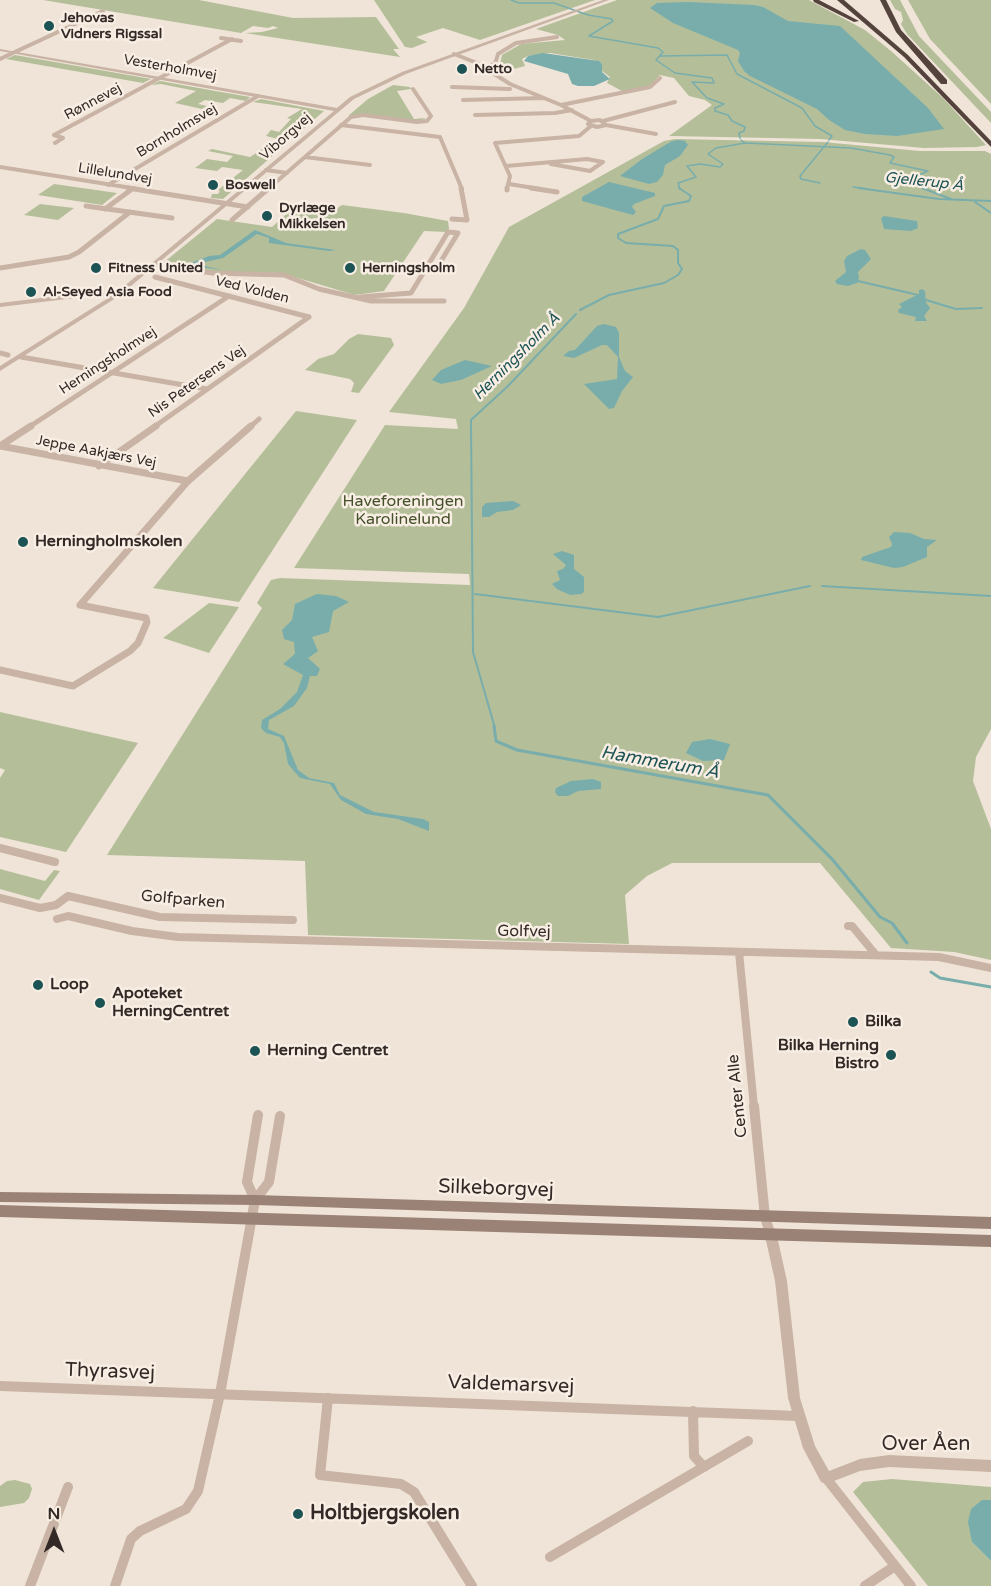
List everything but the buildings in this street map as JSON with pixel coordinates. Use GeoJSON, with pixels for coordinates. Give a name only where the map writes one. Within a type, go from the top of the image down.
{"type":"FeatureCollection","features":[{"type":"Feature","properties":{"kind":"highway"},"geometry":{"type":"LineString","coordinates":[[840,0],[991,133]]}},
{"type":"Feature","properties":{"kind":"highway"},"geometry":{"type":"LineString","coordinates":[[849,0],[915,56],[948,93]]}},
{"type":"Feature","properties":{"kind":"highway"},"geometry":{"type":"LineString","coordinates":[[883,0],[898,31],[991,144]]}},
{"type":"Feature","properties":{"kind":"highway"},"geometry":{"type":"LineString","coordinates":[[816,1],[868,29],[948,93]]}},
{"type":"Feature","properties":{"kind":"main road","name":"Silkeborgvej"},"geometry":{"type":"LineString","coordinates":[[0,1197],[255,1200],[991,1223]]}},
{"type":"Feature","properties":{"kind":"main road","name":"Silkeborgvej"},"geometry":{"type":"LineString","coordinates":[[0,1211],[991,1241]]}},
{"type":"Feature","properties":{"kind":"street","name":"Viborgvej"},"geometry":{"type":"LineString","coordinates":[[0,369],[117,295],[337,110],[383,81],[607,0]]}},
{"type":"Feature","properties":{"kind":"street"},"geometry":{"type":"LineString","coordinates":[[0,59],[103,11]]}},
{"type":"Feature","properties":{"kind":"street"},"geometry":{"type":"LineString","coordinates":[[484,67],[495,64],[498,54],[516,43],[557,37]]}},
{"type":"Feature","properties":{"kind":"street"},"geometry":{"type":"LineString","coordinates":[[221,38],[241,41]]}},
{"type":"Feature","properties":{"kind":"street"},"geometry":{"type":"LineString","coordinates":[[159,78],[232,39]]}},
{"type":"Feature","properties":{"kind":"street","name":"Vesterholmvej"},"geometry":{"type":"LineString","coordinates":[[0,50],[337,110]]}},
{"type":"Feature","properties":{"kind":"street"},"geometry":{"type":"LineString","coordinates":[[454,54],[484,67],[510,87],[561,105],[591,123],[604,123],[656,134]]}},
{"type":"Feature","properties":{"kind":"street","name":"Rønnevej"},"geometry":{"type":"LineString","coordinates":[[55,143],[63,138],[54,135],[159,78]]}},
{"type":"Feature","properties":{"kind":"street"},"geometry":{"type":"LineString","coordinates":[[561,105],[650,87],[659,79],[666,81]]}},
{"type":"Feature","properties":{"kind":"street"},"geometry":{"type":"LineString","coordinates":[[455,86],[501,89],[510,87]]}},
{"type":"Feature","properties":{"kind":"street"},"geometry":{"type":"LineString","coordinates":[[232,220],[351,117],[358,115],[417,122],[427,121],[430,116],[413,89]]}},
{"type":"Feature","properties":{"kind":"street","name":"Bornholmsvej"},"geometry":{"type":"LineString","coordinates":[[108,185],[258,96]]}},
{"type":"Feature","properties":{"kind":"street"},"geometry":{"type":"LineString","coordinates":[[467,99],[533,100],[544,98]]}},
{"type":"Feature","properties":{"kind":"street"},"geometry":{"type":"LineString","coordinates":[[604,123],[675,102]]}},
{"type":"Feature","properties":{"kind":"street"},"geometry":{"type":"LineString","coordinates":[[475,115],[482,113],[548,114],[572,110]]}},
{"type":"Feature","properties":{"kind":"street"},"geometry":{"type":"LineString","coordinates":[[557,192],[508,187],[510,176],[494,144],[579,136],[591,123]]}},
{"type":"Feature","properties":{"kind":"street"},"geometry":{"type":"LineString","coordinates":[[341,125],[440,137],[463,192],[467,220],[452,219]]}},
{"type":"Feature","properties":{"kind":"street"},"geometry":{"type":"LineString","coordinates":[[305,157],[370,165]]}},
{"type":"Feature","properties":{"kind":"street"},"geometry":{"type":"LineString","coordinates":[[506,166],[546,162],[587,159],[603,162],[590,171],[546,162]]}},
{"type":"Feature","properties":{"kind":"street","name":"Lillelundvej"},"geometry":{"type":"LineString","coordinates":[[0,167],[248,207]]}},
{"type":"Feature","properties":{"kind":"street"},"geometry":{"type":"LineString","coordinates":[[266,170],[287,173]]}},
{"type":"Feature","properties":{"kind":"street"},"geometry":{"type":"LineString","coordinates":[[105,209],[132,189]]}},
{"type":"Feature","properties":{"kind":"street"},"geometry":{"type":"LineString","coordinates":[[86,206],[171,218]]}},
{"type":"Feature","properties":{"kind":"street"},"geometry":{"type":"LineString","coordinates":[[0,268],[69,257],[79,252],[130,212]]}},
{"type":"Feature","properties":{"kind":"street"},"geometry":{"type":"LineString","coordinates":[[357,298],[366,295],[411,293],[448,232],[459,233],[435,271],[425,270]]}},
{"type":"Feature","properties":{"kind":"street"},"geometry":{"type":"LineString","coordinates":[[155,264],[212,273],[284,275],[320,289],[384,302],[444,301]]}},
{"type":"Feature","properties":{"kind":"street","name":"Ved Volden"},"geometry":{"type":"LineString","coordinates":[[155,277],[309,317]]}},
{"type":"Feature","properties":{"kind":"street"},"geometry":{"type":"LineString","coordinates":[[0,305],[92,294],[117,295]]}},
{"type":"Feature","properties":{"kind":"street","name":"Herningsholmvej"},"geometry":{"type":"LineString","coordinates":[[0,446],[229,296]]}},
{"type":"Feature","properties":{"kind":"street","name":"Nis Petersens Vej"},"geometry":{"type":"LineString","coordinates":[[99,466],[309,317]]}},
{"type":"Feature","properties":{"kind":"street"},"geometry":{"type":"LineString","coordinates":[[0,353],[8,355]]}},
{"type":"Feature","properties":{"kind":"street"},"geometry":{"type":"LineString","coordinates":[[21,357],[207,389]]}},
{"type":"Feature","properties":{"kind":"street"},"geometry":{"type":"LineString","coordinates":[[0,670],[72,686],[130,651],[142,637],[147,622],[146,618],[80,605],[188,481],[259,419]]}},
{"type":"Feature","properties":{"kind":"street","name":"Jeppe Aakjærs Vej"},"geometry":{"type":"LineString","coordinates":[[0,446],[188,481]]}},
{"type":"Feature","properties":{"kind":"street"},"geometry":{"type":"LineString","coordinates":[[0,848],[56,861]]}},
{"type":"Feature","properties":{"kind":"street","name":"Golfparken"},"geometry":{"type":"LineString","coordinates":[[0,898],[40,909],[56,905],[68,896],[160,917],[293,920]]}},
{"type":"Feature","properties":{"kind":"street","name":"Golfvej"},"geometry":{"type":"LineString","coordinates":[[57,919],[68,916],[132,931],[178,937],[939,957],[991,968]]}},
{"type":"Feature","properties":{"kind":"street"},"geometry":{"type":"LineString","coordinates":[[848,926],[852,926],[876,955]]}},
{"type":"Feature","properties":{"kind":"street","name":"Center Alle"},"geometry":{"type":"LineString","coordinates":[[739,952],[765,1217],[771,1236]]}},
{"type":"Feature","properties":{"kind":"street"},"geometry":{"type":"LineString","coordinates":[[255,1200],[247,1182],[258,1115]]}},
{"type":"Feature","properties":{"kind":"street"},"geometry":{"type":"LineString","coordinates":[[115,1586],[131,1539],[140,1531],[186,1509],[194,1501],[204,1470],[220,1394],[255,1200],[268,1182],[280,1116]]}},
{"type":"Feature","properties":{"kind":"street"},"geometry":{"type":"LineString","coordinates":[[771,1236],[781,1281],[794,1398],[809,1448],[826,1478],[911,1586]]}},
{"type":"Feature","properties":{"kind":"street","name":"Thyrasvej"},"geometry":{"type":"LineString","coordinates":[[0,1386],[220,1394]]}},
{"type":"Feature","properties":{"kind":"street","name":"Valdemarsvej"},"geometry":{"type":"LineString","coordinates":[[220,1394],[798,1416]]}},
{"type":"Feature","properties":{"kind":"street"},"geometry":{"type":"LineString","coordinates":[[328,1398],[320,1475],[400,1484],[414,1492],[472,1586]]}},
{"type":"Feature","properties":{"kind":"street"},"geometry":{"type":"LineString","coordinates":[[693,1411],[694,1456],[704,1467]]}},
{"type":"Feature","properties":{"kind":"street"},"geometry":{"type":"LineString","coordinates":[[550,1557],[748,1441]]}},
{"type":"Feature","properties":{"kind":"street","name":"Over Åen"},"geometry":{"type":"LineString","coordinates":[[826,1478],[860,1465],[889,1461],[991,1466]]}},
{"type":"Feature","properties":{"kind":"street"},"geometry":{"type":"LineString","coordinates":[[30,1586],[68,1487]]}},
{"type":"Feature","properties":{"kind":"street"},"geometry":{"type":"LineString","coordinates":[[865,1586],[895,1566]]}},
{"type":"Feature","properties":{"kind":"green space"},"geometry":{"type":"Polygon","coordinates":[[[43,0],[199,0],[293,18],[376,17],[399,49],[393,49],[400,57],[245,33],[278,28],[273,26],[268,28],[253,26],[241,33],[43,0]]]}},
{"type":"Feature","properties":{"kind":"green space"},"geometry":{"type":"Polygon","coordinates":[[[374,0],[595,0],[480,40],[443,28],[416,37],[427,42],[412,48],[405,47],[374,0]]]}},
{"type":"Feature","properties":{"kind":"green space"},"geometry":{"type":"Polygon","coordinates":[[[617,0],[809,0],[865,30],[891,51],[943,98],[986,145],[924,148],[820,139],[669,136],[712,105],[705,100],[689,96],[674,78],[660,75],[648,87],[622,91],[607,83],[610,77],[602,71],[602,64],[594,60],[550,53],[528,56],[522,59],[525,66],[502,72],[494,67],[500,64],[502,55],[521,44],[565,40],[558,35],[536,29],[617,0]]]}},
{"type":"Feature","properties":{"kind":"green space"},"geometry":{"type":"Polygon","coordinates":[[[890,0],[900,0],[919,36],[991,112],[991,123],[907,34],[901,24],[903,20],[901,12],[895,9],[890,0]]]}},
{"type":"Feature","properties":{"kind":"green space"},"geometry":{"type":"Polygon","coordinates":[[[908,0],[991,0],[991,104],[930,39],[908,0]]]}},
{"type":"Feature","properties":{"kind":"green space"},"geometry":{"type":"Polygon","coordinates":[[[15,55],[151,79],[143,83],[6,59],[15,55]]]}},
{"type":"Feature","properties":{"kind":"green space"},"geometry":{"type":"Polygon","coordinates":[[[160,81],[250,97],[246,101],[230,98],[223,103],[205,100],[198,104],[207,106],[202,109],[175,103],[196,91],[161,84],[151,85],[160,81]]]}},
{"type":"Feature","properties":{"kind":"green space"},"geometry":{"type":"Polygon","coordinates":[[[393,85],[410,87],[411,89],[397,91],[414,119],[426,118],[419,121],[365,114],[348,116],[368,99],[393,85]]]}},
{"type":"Feature","properties":{"kind":"green space"},"geometry":{"type":"Polygon","coordinates":[[[261,99],[324,111],[223,199],[211,198],[212,194],[218,194],[220,191],[218,190],[243,170],[222,167],[217,171],[195,168],[207,159],[227,162],[233,156],[208,151],[212,149],[250,157],[278,139],[266,136],[271,130],[279,132],[291,119],[287,118],[302,109],[253,102],[261,99]]]}},
{"type":"Feature","properties":{"kind":"green space","name":"Haveforeningen Karolinelund"},"geometry":{"type":"Polygon","coordinates":[[[675,139],[823,142],[920,151],[985,151],[991,154],[991,729],[976,757],[973,781],[991,829],[991,960],[954,952],[891,948],[820,863],[672,863],[647,876],[625,895],[629,944],[308,935],[305,861],[107,855],[262,608],[257,603],[271,580],[280,578],[470,585],[469,574],[294,568],[385,425],[458,429],[456,419],[389,412],[464,308],[509,227],[664,141],[675,139]]]}},
{"type":"Feature","properties":{"kind":"green space"},"geometry":{"type":"Polygon","coordinates":[[[54,184],[117,193],[102,205],[38,195],[54,184]]]}},
{"type":"Feature","properties":{"kind":"green space"},"geometry":{"type":"Polygon","coordinates":[[[40,204],[74,208],[58,220],[24,215],[40,204]]]}},
{"type":"Feature","properties":{"kind":"green space"},"geometry":{"type":"Polygon","coordinates":[[[342,205],[448,221],[449,229],[447,232],[424,231],[384,291],[355,295],[281,273],[206,271],[163,263],[217,219],[272,227],[295,206],[336,209],[342,205]]]}},
{"type":"Feature","properties":{"kind":"green space"},"geometry":{"type":"Polygon","coordinates":[[[358,334],[391,338],[394,345],[359,393],[351,392],[354,383],[350,379],[305,370],[318,359],[334,354],[349,339],[358,334]]]}},
{"type":"Feature","properties":{"kind":"green space"},"geometry":{"type":"Polygon","coordinates":[[[296,411],[357,420],[239,602],[153,588],[296,411]]]}},
{"type":"Feature","properties":{"kind":"green space"},"geometry":{"type":"Polygon","coordinates":[[[209,603],[239,607],[209,653],[163,638],[209,603]]]}},
{"type":"Feature","properties":{"kind":"green space"},"geometry":{"type":"Polygon","coordinates":[[[0,712],[138,743],[66,852],[0,837],[0,778],[5,770],[0,768],[0,712]]]}},
{"type":"Feature","properties":{"kind":"green space"},"geometry":{"type":"Polygon","coordinates":[[[0,869],[45,881],[54,870],[60,871],[39,900],[0,889],[0,869]]]}},
{"type":"Feature","properties":{"kind":"green space"},"geometry":{"type":"Polygon","coordinates":[[[892,1479],[991,1487],[991,1500],[982,1500],[972,1542],[991,1561],[991,1586],[928,1586],[853,1492],[863,1482],[892,1479]]]}},
{"type":"Feature","properties":{"kind":"green space"},"geometry":{"type":"Polygon","coordinates":[[[15,1480],[30,1484],[32,1489],[29,1498],[24,1503],[0,1507],[0,1486],[7,1481],[15,1480]]]}},
{"type":"Feature","properties":{"kind":"water"},"geometry":{"type":"Polygon","coordinates":[[[657,3],[754,5],[763,7],[788,21],[840,26],[928,108],[944,129],[897,136],[845,130],[817,109],[750,76],[738,61],[740,53],[738,50],[673,23],[650,8],[657,3]]]}},
{"type":"Feature","properties":{"kind":"water"},"geometry":{"type":"Polygon","coordinates":[[[543,53],[599,61],[602,64],[602,72],[610,79],[594,86],[578,86],[572,84],[568,74],[524,61],[528,56],[543,53]]]}},
{"type":"Feature","properties":{"kind":"water"},"geometry":{"type":"Polygon","coordinates":[[[672,141],[685,141],[688,145],[680,156],[665,165],[663,175],[657,182],[649,184],[620,176],[642,159],[672,141]]]}},
{"type":"Feature","properties":{"kind":"water"},"geometry":{"type":"Polygon","coordinates":[[[609,182],[655,193],[655,196],[634,204],[632,207],[636,212],[633,215],[582,201],[582,197],[609,182]]]}},
{"type":"Feature","properties":{"kind":"water"},"geometry":{"type":"Polygon","coordinates":[[[884,216],[917,221],[918,228],[911,231],[884,229],[881,218],[884,216]]]}},
{"type":"Feature","properties":{"kind":"water"},"geometry":{"type":"Polygon","coordinates":[[[255,230],[286,243],[336,250],[269,243],[269,238],[257,234],[223,258],[196,264],[222,270],[186,265],[209,256],[220,255],[255,230]]]}},
{"type":"Feature","properties":{"kind":"water"},"geometry":{"type":"Polygon","coordinates":[[[861,249],[865,250],[871,259],[858,272],[857,283],[848,286],[837,284],[835,281],[846,272],[844,261],[847,256],[861,249]]]}},
{"type":"Feature","properties":{"kind":"water"},"geometry":{"type":"Polygon","coordinates":[[[919,290],[925,291],[926,303],[930,308],[924,316],[927,321],[915,321],[916,317],[899,313],[898,310],[902,307],[899,304],[919,294],[919,290]]]}},
{"type":"Feature","properties":{"kind":"water"},"geometry":{"type":"Polygon","coordinates":[[[604,324],[616,327],[619,333],[619,357],[625,371],[633,377],[622,391],[614,408],[609,409],[584,384],[617,379],[618,357],[607,345],[602,345],[574,358],[563,356],[575,350],[597,326],[604,324]]]}},
{"type":"Feature","properties":{"kind":"water"},"geometry":{"type":"Polygon","coordinates":[[[465,360],[492,366],[461,380],[441,384],[432,380],[441,370],[465,360]]]}},
{"type":"Feature","properties":{"kind":"water"},"geometry":{"type":"Polygon","coordinates":[[[513,501],[521,505],[513,510],[482,517],[482,507],[486,503],[513,501]]]}},
{"type":"Feature","properties":{"kind":"water"},"geometry":{"type":"Polygon","coordinates":[[[894,532],[910,533],[924,539],[937,540],[927,547],[927,557],[903,567],[894,568],[861,560],[862,557],[891,547],[889,537],[894,532]]]}},
{"type":"Feature","properties":{"kind":"water"},"geometry":{"type":"Polygon","coordinates":[[[562,551],[574,555],[574,569],[584,577],[584,592],[581,594],[570,595],[552,584],[560,580],[557,571],[566,565],[553,554],[562,551]]]}},
{"type":"Feature","properties":{"kind":"water"},"geometry":{"type":"Polygon","coordinates":[[[317,594],[336,596],[349,602],[333,611],[329,632],[312,637],[318,651],[308,658],[320,669],[317,676],[310,676],[307,688],[294,706],[269,720],[268,729],[284,736],[298,770],[309,778],[334,783],[340,795],[374,812],[423,819],[429,822],[429,831],[398,819],[366,814],[341,800],[330,784],[300,778],[288,764],[284,743],[280,737],[266,733],[261,728],[262,720],[280,709],[297,692],[303,675],[283,664],[295,654],[294,642],[284,639],[282,630],[292,620],[295,604],[317,594]]]}},
{"type":"Feature","properties":{"kind":"water"},"geometry":{"type":"Polygon","coordinates":[[[710,739],[730,744],[724,760],[703,761],[686,753],[692,742],[710,739]]]}},
{"type":"Feature","properties":{"kind":"water"},"geometry":{"type":"Polygon","coordinates":[[[593,779],[601,782],[601,789],[578,791],[568,796],[558,796],[555,792],[556,788],[571,781],[593,779]]]}},
{"type":"Feature","properties":{"kind":"water"},"geometry":{"type":"Polygon","coordinates":[[[982,1500],[991,1500],[991,1561],[972,1542],[968,1522],[971,1509],[982,1500]]]}},
{"type":"Feature","properties":{"kind":"waterway","name":"Herningsholm Å"},"geometry":{"type":"LineString","coordinates":[[511,0],[519,3],[554,3],[588,15],[612,19],[613,21],[589,36],[658,48],[663,52],[656,60],[675,73],[712,78],[714,83],[692,82],[707,98],[724,104],[715,108],[715,111],[728,115],[732,121],[745,127],[744,131],[739,133],[740,138]]}},
{"type":"Feature","properties":{"kind":"waterway","name":"Gjellerup Å"},"geometry":{"type":"LineString","coordinates":[[660,56],[727,55],[737,74],[802,108],[815,126],[832,136],[829,140]]}},
{"type":"Feature","properties":{"kind":"waterway","name":"Herningsholm Å"},"geometry":{"type":"LineString","coordinates":[[741,140],[745,143]]}},
{"type":"Feature","properties":{"kind":"waterway","name":"Gjellerup Å"},"geometry":{"type":"LineString","coordinates":[[824,147],[828,142]]}},
{"type":"Feature","properties":{"kind":"waterway","name":"Herningsholm Å"},"geometry":{"type":"LineString","coordinates":[[680,189],[678,183],[696,177],[687,166],[700,164],[720,167],[723,164],[708,154],[716,148],[745,143]]}},
{"type":"Feature","properties":{"kind":"waterway"},"geometry":{"type":"LineString","coordinates":[[745,143],[824,147]]}},
{"type":"Feature","properties":{"kind":"waterway","name":"Gjellerup Å"},"geometry":{"type":"LineString","coordinates":[[820,183],[801,179],[800,176],[824,147]]}},
{"type":"Feature","properties":{"kind":"waterway"},"geometry":{"type":"LineString","coordinates":[[824,147],[851,148],[890,155],[894,157],[890,163],[928,171],[905,181],[926,189]]}},
{"type":"Feature","properties":{"kind":"waterway","name":"Gjellerup Å"},"geometry":{"type":"LineString","coordinates":[[853,187],[869,189]]}},
{"type":"Feature","properties":{"kind":"waterway","name":"Gjellerup Å"},"geometry":{"type":"LineString","coordinates":[[858,188],[939,199],[991,201]]}},
{"type":"Feature","properties":{"kind":"waterway"},"geometry":{"type":"LineString","coordinates":[[922,188],[951,199]]}},
{"type":"Feature","properties":{"kind":"waterway","name":"Herningsholm Å"},"geometry":{"type":"LineString","coordinates":[[580,310],[609,295],[664,283],[678,275],[682,269],[678,263],[678,250],[673,246],[626,243],[618,238],[618,234],[658,219],[664,206],[689,201],[691,196],[680,189]]}},
{"type":"Feature","properties":{"kind":"waterway"},"geometry":{"type":"LineString","coordinates":[[975,202],[991,213]]}},
{"type":"Feature","properties":{"kind":"waterway"},"geometry":{"type":"LineString","coordinates":[[858,281],[918,295]]}},
{"type":"Feature","properties":{"kind":"waterway"},"geometry":{"type":"LineString","coordinates":[[926,300],[956,309],[982,308]]}},
{"type":"Feature","properties":{"kind":"waterway","name":"Herningsholm Å"},"geometry":{"type":"LineString","coordinates":[[495,728],[473,652],[471,420],[508,386],[576,314]]}},
{"type":"Feature","properties":{"kind":"waterway"},"geometry":{"type":"LineString","coordinates":[[475,594],[658,617],[810,586]]}},
{"type":"Feature","properties":{"kind":"waterway"},"geometry":{"type":"LineString","coordinates":[[822,586],[991,596]]}},
{"type":"Feature","properties":{"kind":"waterway","name":"Hammerum Å"},"geometry":{"type":"LineString","coordinates":[[494,726],[496,741],[517,750],[768,795],[832,859],[880,917],[892,923],[907,943]]}},
{"type":"Feature","properties":{"kind":"waterway","name":"Hammerum Å"},"geometry":{"type":"LineString","coordinates":[[931,972],[940,978],[991,987]]}},
{"type":"Feature","properties":{"kind":"place","name":"Jehovas Vidners Rigssal"},"geometry":{"type":"Point","coordinates":[49,26]}},
{"type":"Feature","properties":{"kind":"place","name":"Netto"},"geometry":{"type":"Point","coordinates":[462,69]}},
{"type":"Feature","properties":{"kind":"place","name":"Boswell"},"geometry":{"type":"Point","coordinates":[213,185]}},
{"type":"Feature","properties":{"kind":"place","name":"Dyrlæge Mikkelsen"},"geometry":{"type":"Point","coordinates":[267,216]}},
{"type":"Feature","properties":{"kind":"place","name":"Fitness United"},"geometry":{"type":"Point","coordinates":[96,268]}},
{"type":"Feature","properties":{"kind":"place","name":"Herningsholm"},"geometry":{"type":"Point","coordinates":[350,268]}},
{"type":"Feature","properties":{"kind":"place","name":"Al-Seyed Asia Food"},"geometry":{"type":"Point","coordinates":[31,292]}},
{"type":"Feature","properties":{"kind":"place","name":"Herningholmskolen"},"geometry":{"type":"Point","coordinates":[23,542]}},
{"type":"Feature","properties":{"kind":"place","name":"Loop"},"geometry":{"type":"Point","coordinates":[38,985]}},
{"type":"Feature","properties":{"kind":"place","name":"Apoteket HerningCentret"},"geometry":{"type":"Point","coordinates":[100,1003]}},
{"type":"Feature","properties":{"kind":"place","name":"Bilka"},"geometry":{"type":"Point","coordinates":[853,1022]}},
{"type":"Feature","properties":{"kind":"place","name":"Herning Centret"},"geometry":{"type":"Point","coordinates":[255,1051]}},
{"type":"Feature","properties":{"kind":"place","name":"Bilka Herning Bistro"},"geometry":{"type":"Point","coordinates":[891,1055]}},
{"type":"Feature","properties":{"kind":"place","name":"Holtbjergskolen"},"geometry":{"type":"Point","coordinates":[298,1514]}}]}
